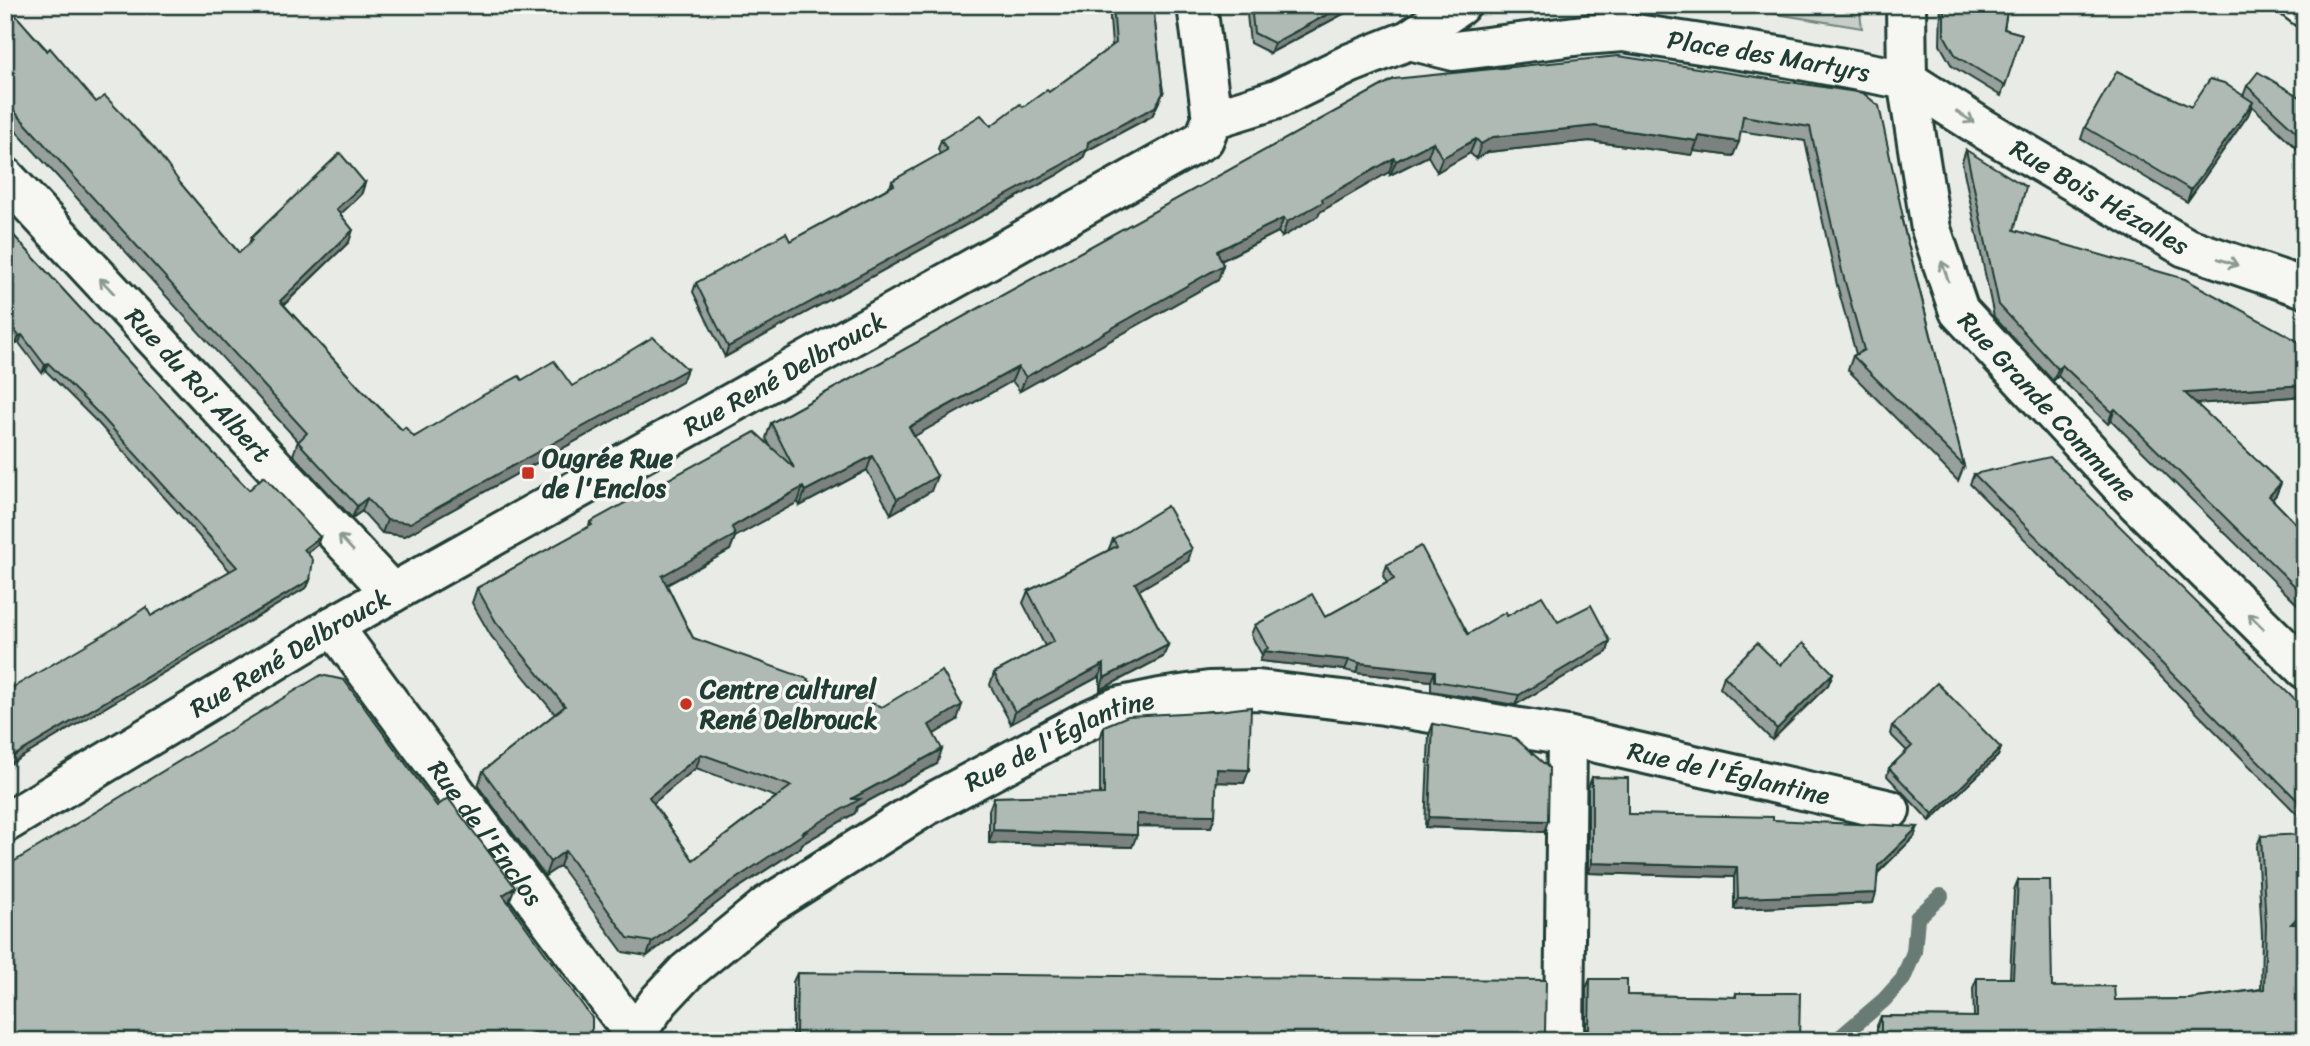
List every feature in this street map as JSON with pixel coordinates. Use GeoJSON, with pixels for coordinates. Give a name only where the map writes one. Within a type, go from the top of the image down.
{"type":"FeatureCollection","features":[{"type":"Feature","properties":{"kind":"street"},"geometry":{"type":"LineString","coordinates":[[1197,5],[1208,129]]}},
{"type":"Feature","properties":{"kind":"street"},"geometry":{"type":"LineString","coordinates":[[1409,40],[1460,5]]}},
{"type":"Feature","properties":{"kind":"street","name":"Place des Martyrs"},"geometry":{"type":"LineString","coordinates":[[1409,40],[1454,51],[1623,32],[1760,53],[1907,80],[1906,5]]}},
{"type":"Feature","properties":{"kind":"street","name":"Rue René Delbrouck"},"geometry":{"type":"LineString","coordinates":[[5,823],[333,626],[1208,129],[1351,63],[1409,40]]}},
{"type":"Feature","properties":{"kind":"street","name":"Rue Bois Hézalles"},"geometry":{"type":"LineString","coordinates":[[1907,80],[1984,129],[2185,247],[2305,288]]}},
{"type":"Feature","properties":{"kind":"street","name":"Rue Grande Commune"},"geometry":{"type":"LineString","coordinates":[[1907,80],[1931,229],[1959,311],[2137,503],[2305,669]]}},
{"type":"Feature","properties":{"kind":"street","name":"Rue du Roi Albert"},"geometry":{"type":"LineString","coordinates":[[5,177],[392,593]]}},
{"type":"Feature","properties":{"kind":"street","name":"Rue de l'Enclos"},"geometry":{"type":"LineString","coordinates":[[333,626],[637,1037]]}},
{"type":"Feature","properties":{"kind":"street","name":"Rue de l'Églantine"},"geometry":{"type":"LineString","coordinates":[[637,1037],[659,1001],[686,972],[768,905],[926,806],[1087,720],[1117,707],[1160,698],[1209,691],[1258,690],[1384,705],[1567,736],[1890,810]]}},
{"type":"Feature","properties":{"kind":"street"},"geometry":{"type":"LineString","coordinates":[[1564,1041],[1567,736]]}},
{"type":"Feature","properties":{"kind":"lane"},"geometry":{"type":"LineString","coordinates":[[2293,5],[2305,14]]}},
{"type":"Feature","properties":{"kind":"shaded area"},"geometry":{"type":"Polygon","coordinates":[[[1722,5],[1859,5],[1862,28],[1722,5]]]}},
{"type":"Feature","properties":{"kind":"building"},"geometry":{"type":"Polygon","coordinates":[[[5,5],[47,51],[50,48],[96,102],[105,96],[156,150],[239,253],[253,240],[251,238],[340,153],[365,183],[336,209],[353,230],[280,301],[358,386],[402,430],[405,427],[414,437],[485,394],[519,376],[522,380],[554,361],[572,386],[653,337],[687,369],[410,523],[387,520],[367,498],[357,506],[298,442],[307,433],[5,101],[5,5]]]}},
{"type":"Feature","properties":{"kind":"building"},"geometry":{"type":"Polygon","coordinates":[[[1113,5],[1153,5],[1163,93],[1155,107],[1088,142],[1087,149],[1060,166],[728,347],[696,283],[786,233],[790,241],[894,185],[892,181],[947,150],[941,140],[981,115],[991,126],[1020,104],[1023,107],[1047,90],[1049,92],[1116,43],[1113,5]]]}},
{"type":"Feature","properties":{"kind":"building"},"geometry":{"type":"Polygon","coordinates":[[[1251,5],[1345,5],[1274,43],[1254,33],[1251,5]]]}},
{"type":"Feature","properties":{"kind":"building"},"geometry":{"type":"Polygon","coordinates":[[[1944,5],[2008,5],[2004,29],[2022,34],[2005,86],[1956,56],[1944,35],[1944,5]]]}},
{"type":"Feature","properties":{"kind":"building"},"geometry":{"type":"Polygon","coordinates":[[[1618,56],[1863,93],[1879,106],[1901,217],[1964,466],[1853,356],[1864,350],[1842,271],[1810,127],[1743,116],[1739,142],[1699,136],[1698,141],[1595,126],[1493,137],[1481,144],[1476,139],[1442,158],[1433,142],[1396,161],[1394,158],[1287,222],[1284,218],[1217,251],[1223,265],[1026,377],[1018,367],[909,427],[937,476],[897,499],[872,456],[805,491],[803,487],[764,508],[732,527],[735,535],[662,576],[693,638],[882,707],[942,671],[962,705],[929,725],[942,749],[851,799],[860,799],[803,832],[806,832],[731,882],[652,942],[628,938],[565,851],[550,862],[483,771],[565,706],[496,622],[477,588],[592,525],[590,522],[755,432],[794,468],[771,423],[1394,79],[1618,56]],[[701,754],[649,797],[693,860],[791,786],[701,754]]]}},
{"type":"Feature","properties":{"kind":"building"},"geometry":{"type":"Polygon","coordinates":[[[2117,71],[2191,107],[2210,79],[2224,83],[2253,102],[2191,190],[2085,127],[2117,71]]]}},
{"type":"Feature","properties":{"kind":"building"},"geometry":{"type":"Polygon","coordinates":[[[2258,72],[2305,100],[2305,140],[2247,86],[2258,72]]]}},
{"type":"Feature","properties":{"kind":"building"},"geometry":{"type":"Polygon","coordinates":[[[1966,150],[2026,187],[2014,230],[2185,279],[2305,345],[2305,385],[2185,393],[2281,483],[2269,496],[2305,533],[2305,596],[2115,409],[2112,412],[2062,365],[2058,369],[1999,305],[1966,150]]]}},
{"type":"Feature","properties":{"kind":"building"},"geometry":{"type":"Polygon","coordinates":[[[5,226],[249,490],[264,476],[320,537],[304,549],[313,560],[310,580],[5,761],[5,692],[146,607],[151,616],[237,567],[102,417],[48,363],[45,365],[5,317],[5,226]]]}},
{"type":"Feature","properties":{"kind":"building"},"geometry":{"type":"Polygon","coordinates":[[[2050,457],[2305,710],[2305,808],[1974,474],[2050,457]]]}},
{"type":"Feature","properties":{"kind":"building"},"geometry":{"type":"Polygon","coordinates":[[[1167,506],[1192,549],[1135,583],[1168,645],[1104,678],[1104,664],[1015,712],[994,673],[1054,641],[1028,591],[1117,546],[1113,539],[1167,506]]]}},
{"type":"Feature","properties":{"kind":"building"},"geometry":{"type":"Polygon","coordinates":[[[1421,546],[1468,634],[1506,612],[1507,616],[1542,596],[1558,622],[1591,605],[1610,641],[1519,695],[1435,681],[1435,671],[1264,651],[1268,648],[1255,625],[1312,594],[1325,617],[1394,579],[1387,565],[1421,546]]]}},
{"type":"Feature","properties":{"kind":"building"},"geometry":{"type":"Polygon","coordinates":[[[1757,643],[1780,665],[1803,643],[1833,673],[1777,729],[1724,676],[1757,643]]]}},
{"type":"Feature","properties":{"kind":"building"},"geometry":{"type":"Polygon","coordinates":[[[321,675],[344,680],[437,806],[448,798],[515,887],[503,895],[592,1018],[592,1028],[587,1041],[5,1041],[5,867],[321,675]]]}},
{"type":"Feature","properties":{"kind":"building"},"geometry":{"type":"Polygon","coordinates":[[[1937,683],[2001,748],[1933,814],[1889,768],[1912,746],[1892,726],[1937,683]]]}},
{"type":"Feature","properties":{"kind":"building"},"geometry":{"type":"Polygon","coordinates":[[[1251,707],[1249,770],[1217,769],[1215,815],[1137,814],[1137,835],[993,830],[994,797],[1104,794],[1104,726],[1128,716],[1251,707]]]}},
{"type":"Feature","properties":{"kind":"building"},"geometry":{"type":"Polygon","coordinates":[[[1433,724],[1515,738],[1549,768],[1548,821],[1429,817],[1433,724]]]}},
{"type":"Feature","properties":{"kind":"building"},"geometry":{"type":"Polygon","coordinates":[[[1592,777],[1628,778],[1628,814],[1773,817],[1773,820],[1918,827],[1878,866],[1876,893],[1738,898],[1737,867],[1592,863],[1592,777]]]}},
{"type":"Feature","properties":{"kind":"building"},"geometry":{"type":"Polygon","coordinates":[[[2305,834],[2305,910],[2291,924],[2305,924],[2305,1041],[1881,1041],[1881,1016],[1977,1017],[1977,978],[2013,978],[2018,880],[2050,880],[2052,987],[2114,986],[2115,1000],[2190,999],[2264,989],[2266,925],[2261,836],[2305,834]]]}},
{"type":"Feature","properties":{"kind":"building"},"geometry":{"type":"Polygon","coordinates":[[[797,973],[1546,980],[1545,1032],[1548,1041],[796,1039],[797,973]]]}},
{"type":"Feature","properties":{"kind":"building"},"geometry":{"type":"Polygon","coordinates":[[[1590,979],[1627,979],[1627,995],[1736,997],[1736,993],[1800,993],[1799,1041],[1587,1041],[1590,979]]]}},
{"type":"Feature","properties":{"kind":"waterway"},"geometry":{"type":"LineString","coordinates":[[1836,1041],[1884,1000],[1903,979],[1914,952],[1917,918],[1941,896]]}},
{"type":"Feature","properties":{"kind":"place","name":"Ougrée Rue de l'Enclos"},"geometry":{"type":"Point","coordinates":[528,473]}},
{"type":"Feature","properties":{"kind":"place","name":"Centre culturel René Delbrouck"},"geometry":{"type":"Point","coordinates":[686,704]}}]}
